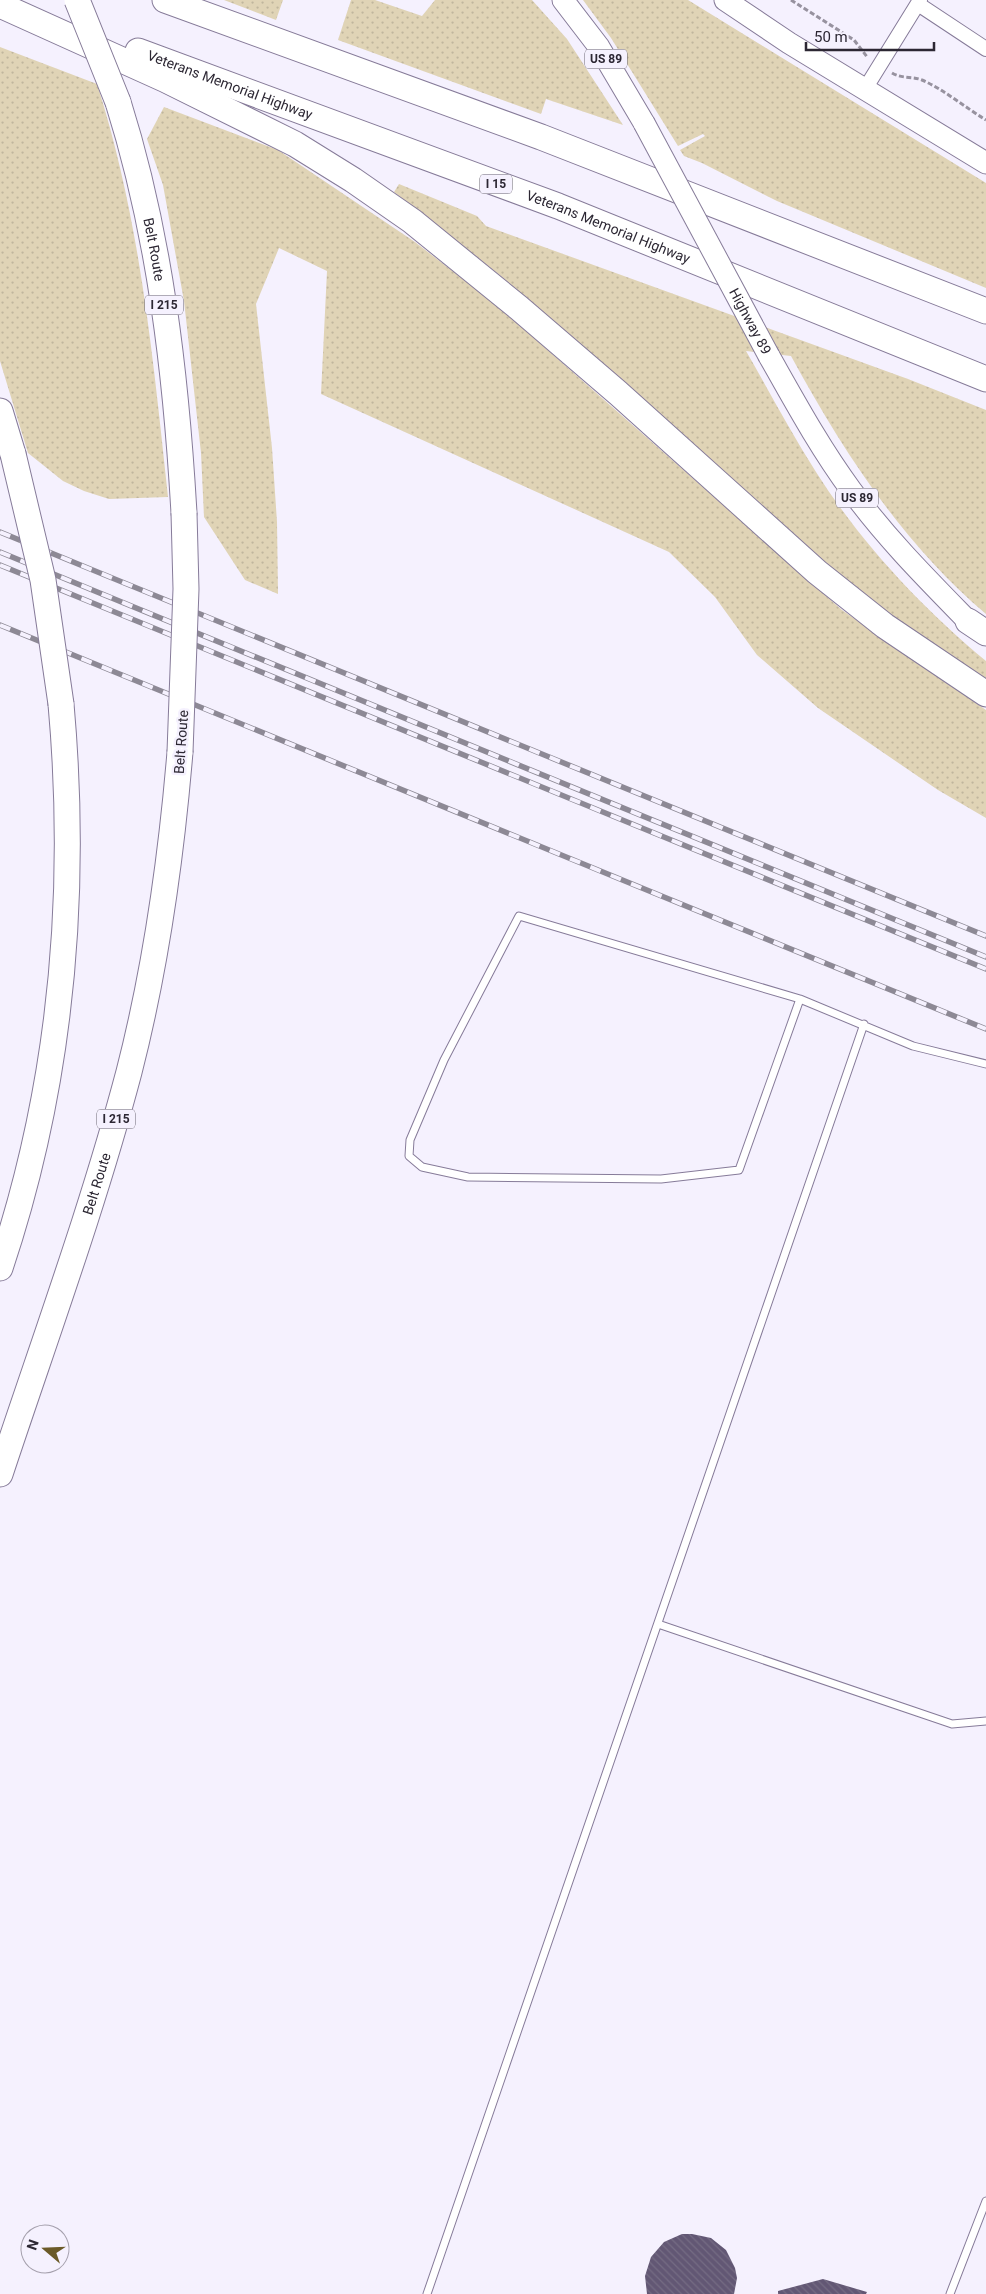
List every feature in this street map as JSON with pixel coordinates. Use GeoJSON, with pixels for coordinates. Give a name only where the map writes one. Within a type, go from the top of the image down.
{"type":"FeatureCollection","features":[{"type":"Feature","properties":{"kind":"highway","name":"Veterans Memorial Highway"},"geometry":{"type":"LineString","coordinates":[[2,0],[558,206],[986,379]]}},
{"type":"Feature","properties":{"kind":"highway","name":"Belt Route"},"geometry":{"type":"LineString","coordinates":[[0,1474],[103,1162],[131,1063],[150,980],[163,905],[180,752],[186,609],[184,513],[176,402],[157,262],[134,156],[118,102],[77,0]]}},
{"type":"Feature","properties":{"kind":"highway"},"geometry":{"type":"LineString","coordinates":[[165,0],[541,137],[986,311]]}},
{"type":"Feature","properties":{"kind":"highway"},"geometry":{"type":"LineString","coordinates":[[0,5],[172,83],[295,144],[412,221],[526,314],[618,393],[817,572],[886,626],[986,694]]}},
{"type":"Feature","properties":{"kind":"highway"},"geometry":{"type":"LineString","coordinates":[[0,412],[13,454],[43,580],[61,704],[68,827],[65,921],[58,1013],[38,1135],[0,1268]]}},
{"type":"Feature","properties":{"kind":"main road","name":"Highway 89"},"geometry":{"type":"LineString","coordinates":[[563,0],[599,47],[644,123],[769,356],[826,453],[890,539],[977,627]]}},
{"type":"Feature","properties":{"kind":"main road"},"geometry":{"type":"LineString","coordinates":[[724,0],[789,43],[986,163]]}},
{"type":"Feature","properties":{"kind":"street"},"geometry":{"type":"LineString","coordinates":[[865,90],[919,2],[986,49]]}},
{"type":"Feature","properties":{"kind":"lane"},"geometry":{"type":"LineString","coordinates":[[800,999],[738,1170],[661,1179],[468,1176],[422,1167],[409,1156],[410,1140],[444,1060],[519,916],[800,999],[914,1046],[986,1064]]}},
{"type":"Feature","properties":{"kind":"lane"},"geometry":{"type":"LineString","coordinates":[[427,2294],[864,1024]]}},
{"type":"Feature","properties":{"kind":"lane"},"geometry":{"type":"LineString","coordinates":[[658,1624],[952,1724],[986,1721]]}},
{"type":"Feature","properties":{"kind":"lane"},"geometry":{"type":"LineString","coordinates":[[950,2294],[986,2201]]}},
{"type":"Feature","properties":{"kind":"path"},"geometry":{"type":"LineString","coordinates":[[791,0],[854,40],[866,57]]}},
{"type":"Feature","properties":{"kind":"path"},"geometry":{"type":"LineString","coordinates":[[900,78],[910,77],[922,80],[986,120]]}},
{"type":"Feature","properties":{"kind":"shaded area"},"geometry":{"type":"Polygon","coordinates":[[[224,0],[283,0],[276,20],[224,0]]]}},
{"type":"Feature","properties":{"kind":"shaded area"},"geometry":{"type":"Polygon","coordinates":[[[351,0],[375,0],[422,16],[435,0],[532,0],[567,39],[623,125],[546,99],[541,114],[338,40],[351,0]]]}},
{"type":"Feature","properties":{"kind":"shaded area"},"geometry":{"type":"Polygon","coordinates":[[[583,0],[688,0],[986,183],[986,288],[777,201],[702,163],[684,156],[680,150],[705,136],[703,134],[678,146],[611,38],[583,0]]]}},
{"type":"Feature","properties":{"kind":"shaded area"},"geometry":{"type":"Polygon","coordinates":[[[0,47],[97,84],[124,186],[143,289],[168,497],[109,499],[84,491],[63,481],[28,453],[0,361],[0,47]]]}},
{"type":"Feature","properties":{"kind":"shaded area"},"geometry":{"type":"Polygon","coordinates":[[[164,107],[278,150],[415,242],[499,307],[842,610],[986,710],[986,818],[938,790],[818,708],[757,655],[715,597],[669,552],[321,394],[327,271],[279,248],[256,304],[272,448],[277,522],[278,594],[245,580],[204,517],[201,453],[184,301],[163,185],[147,139],[164,107]]]}},
{"type":"Feature","properties":{"kind":"shaded area"},"geometry":{"type":"Polygon","coordinates":[[[399,184],[477,216],[486,226],[908,379],[986,410],[986,614],[927,557],[876,494],[853,461],[791,356],[746,351],[798,442],[834,498],[873,549],[916,597],[986,661],[986,680],[911,630],[813,554],[502,277],[394,192],[399,184]]]}},
{"type":"Feature","properties":{"kind":"building"},"geometry":{"type":"Polygon","coordinates":[[[682,2234],[711,2238],[726,2250],[735,2268],[737,2278],[734,2294],[647,2294],[645,2276],[651,2257],[664,2242],[682,2234]]]}},
{"type":"Feature","properties":{"kind":"building"},"geometry":{"type":"Polygon","coordinates":[[[823,2279],[867,2292],[866,2294],[778,2294],[778,2291],[823,2279]]]}},
{"type":"Feature","properties":{"kind":"railway"},"geometry":{"type":"LineString","coordinates":[[0,532],[986,936]]}},
{"type":"Feature","properties":{"kind":"railway"},"geometry":{"type":"LineString","coordinates":[[0,552],[986,957]]}},
{"type":"Feature","properties":{"kind":"railway"},"geometry":{"type":"LineString","coordinates":[[0,565],[986,969]]}},
{"type":"Feature","properties":{"kind":"railway"},"geometry":{"type":"LineString","coordinates":[[0,625],[986,1029]]}}]}
